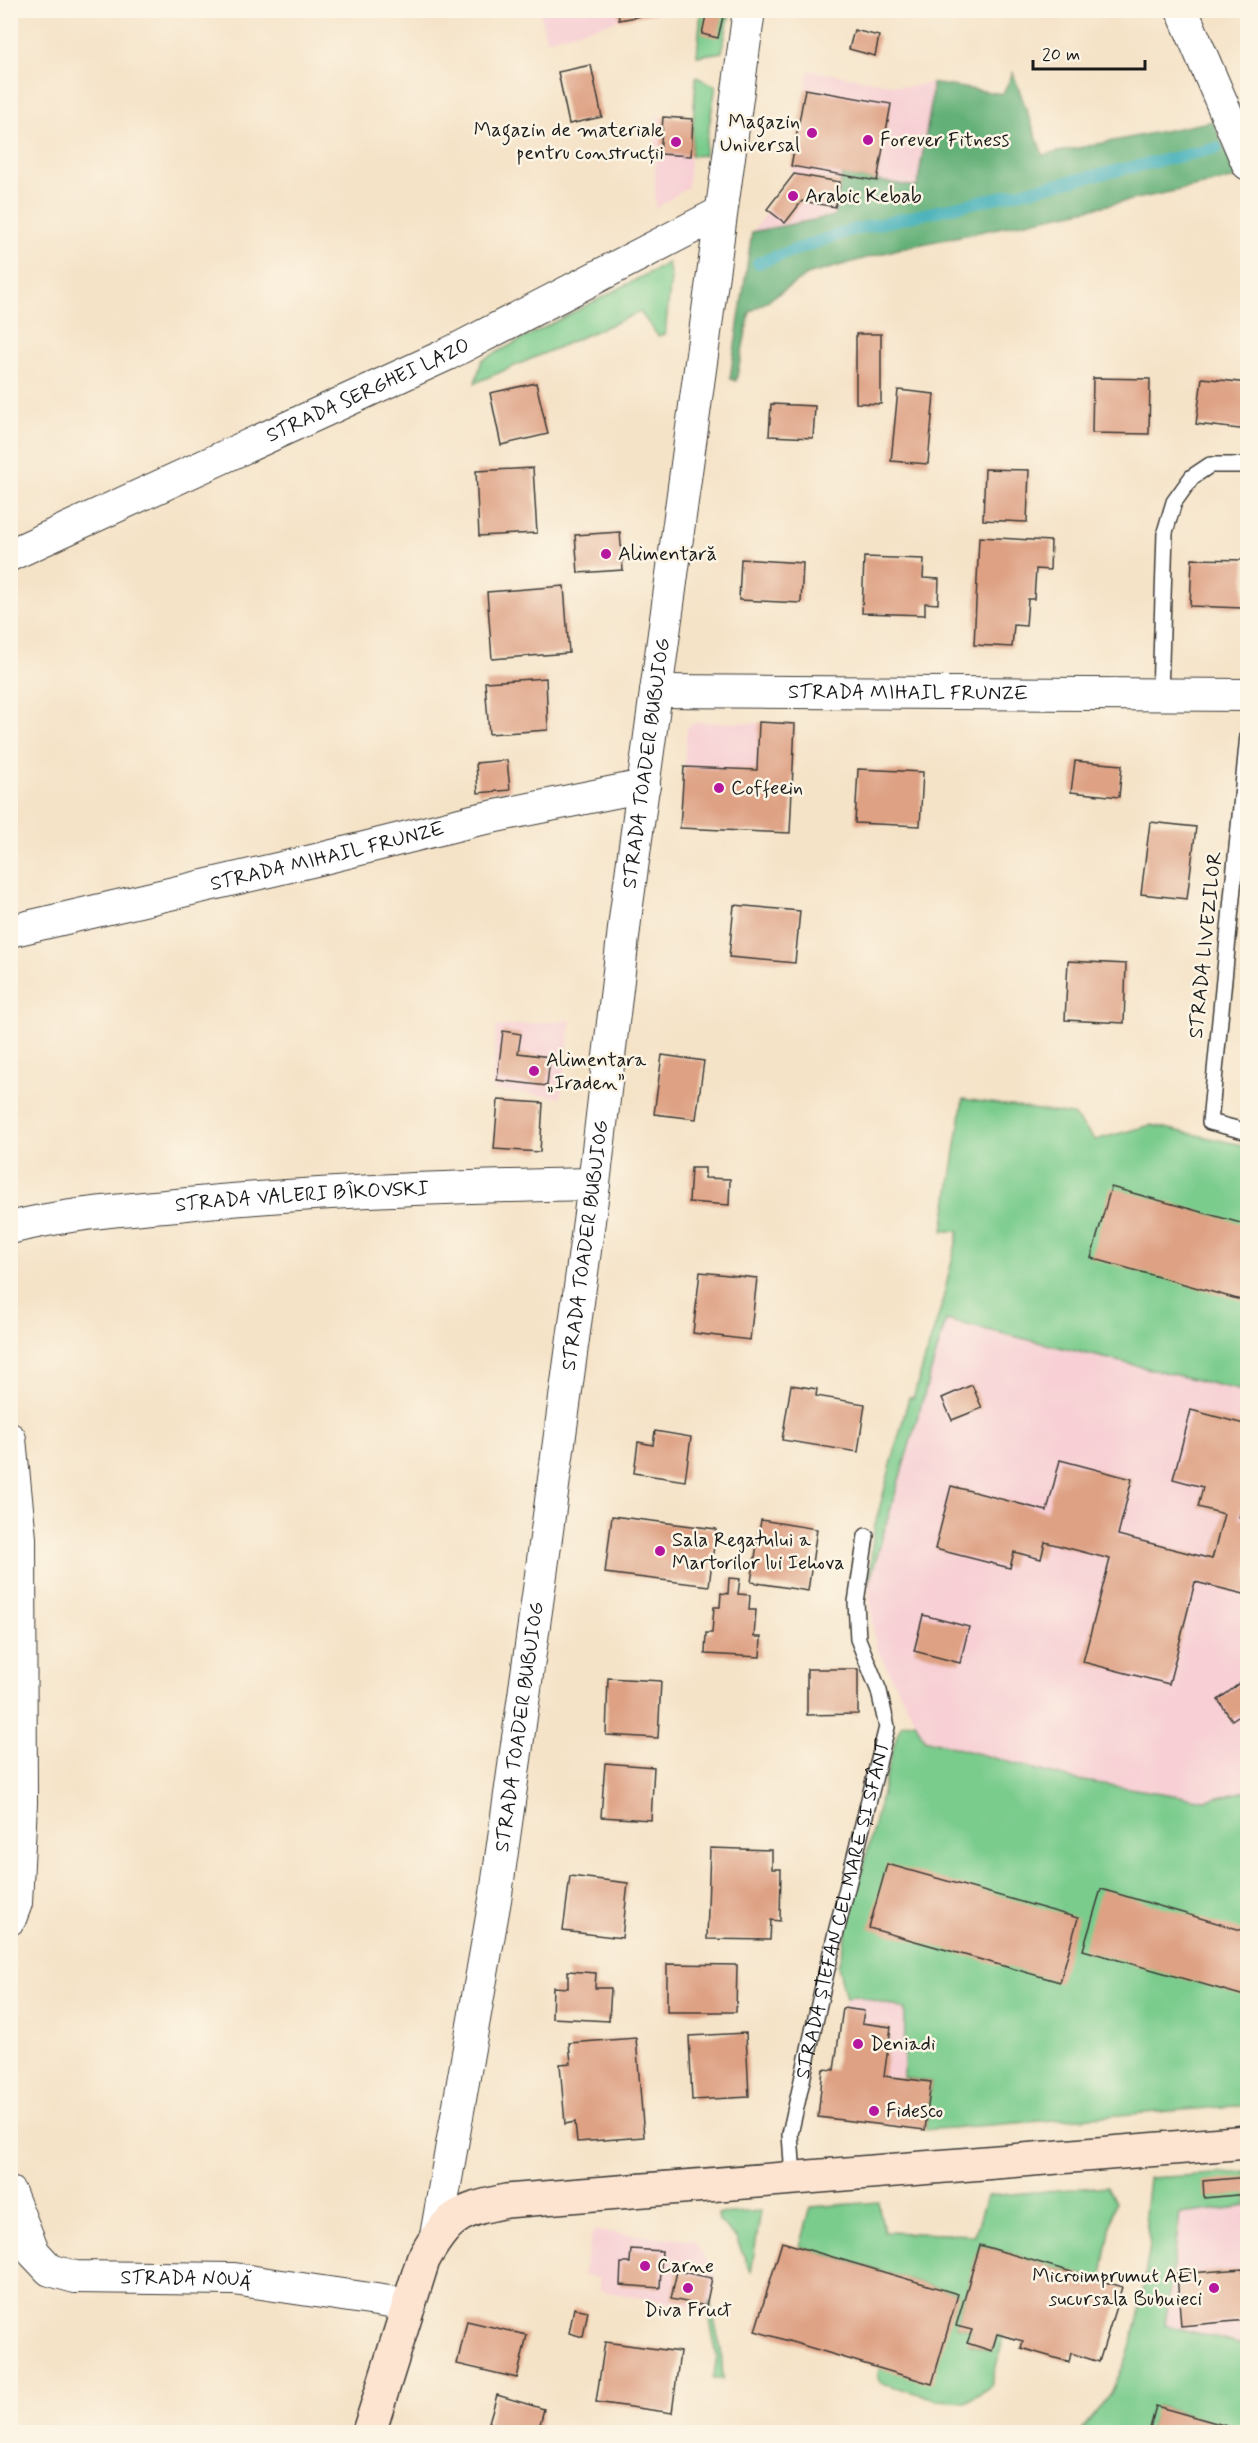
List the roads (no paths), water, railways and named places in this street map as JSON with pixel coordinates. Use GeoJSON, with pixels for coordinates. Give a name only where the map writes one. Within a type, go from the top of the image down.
{"type":"FeatureCollection","features":[{"type":"Feature","properties":{"kind":"street","name":"STRADA TOADER BUBUIOG"},"geometry":{"type":"LineString","coordinates":[[369,2433],[423,2260],[436,2236],[496,1893],[594,1184],[626,912],[749,10]]}},
{"type":"Feature","properties":{"kind":"street"},"geometry":{"type":"LineString","coordinates":[[1182,10],[1248,164]]}},
{"type":"Feature","properties":{"kind":"street","name":"STRADA SERGHEI LAZO"},"geometry":{"type":"LineString","coordinates":[[10,555],[448,354],[720,213]]}},
{"type":"Feature","properties":{"kind":"street","name":"STRADA MIHAIL FRUNZE"},"geometry":{"type":"LineString","coordinates":[[656,691],[1248,695]]}},
{"type":"Feature","properties":{"kind":"street","name":"STRADA MIHAIL FRUNZE"},"geometry":{"type":"LineString","coordinates":[[10,931],[316,860],[476,820],[644,786]]}},
{"type":"Feature","properties":{"kind":"street","name":"STRADA VALERI BÎKOVSKI"},"geometry":{"type":"LineString","coordinates":[[10,1228],[36,1221],[237,1198],[594,1184]]}},
{"type":"Feature","properties":{"kind":"street"},"geometry":{"type":"LineString","coordinates":[[10,1439],[20,1538],[21,1803],[16,1904],[10,1919]]}},
{"type":"Feature","properties":{"kind":"street"},"geometry":{"type":"LineString","coordinates":[[436,2236],[452,2219],[471,2208],[506,2201],[1248,2142]]}},
{"type":"Feature","properties":{"kind":"street","name":"STRADA NOUĂ"},"geometry":{"type":"LineString","coordinates":[[10,2193],[34,2253],[50,2270],[66,2275],[234,2279],[410,2305]]}},
{"type":"Feature","properties":{"kind":"lane"},"geometry":{"type":"LineString","coordinates":[[1160,695],[1165,532],[1174,502],[1192,477],[1210,465],[1248,465]]}},
{"type":"Feature","properties":{"kind":"lane","name":"STRADA LIVEZILOR"},"geometry":{"type":"LineString","coordinates":[[1248,735],[1210,1122],[1248,1132]]}},
{"type":"Feature","properties":{"kind":"lane","name":"STRADA ȘTEFAN CEL MARE ȘI SFÂNT"},"geometry":{"type":"LineString","coordinates":[[793,2178],[790,2134],[824,1983],[887,1727],[879,1691],[858,1639],[856,1602],[866,1536]]}},
{"type":"Feature","properties":{"kind":"waterway"},"geometry":{"type":"LineString","coordinates":[[758,263],[848,231],[1217,148]]}},
{"type":"Feature","properties":{"kind":"place","name":"Magazin Universal"},"geometry":{"type":"Point","coordinates":[812,133]}},
{"type":"Feature","properties":{"kind":"place","name":"Forever Fitness"},"geometry":{"type":"Point","coordinates":[868,140]}},
{"type":"Feature","properties":{"kind":"place","name":"Magazin de materiale pentru construcții"},"geometry":{"type":"Point","coordinates":[676,142]}},
{"type":"Feature","properties":{"kind":"place","name":"Arabic Kebab"},"geometry":{"type":"Point","coordinates":[793,196]}},
{"type":"Feature","properties":{"kind":"place","name":"Alimentară"},"geometry":{"type":"Point","coordinates":[606,554]}},
{"type":"Feature","properties":{"kind":"place","name":"Coffeein"},"geometry":{"type":"Point","coordinates":[719,788]}},
{"type":"Feature","properties":{"kind":"place","name":"Alimentara „Iraden”"},"geometry":{"type":"Point","coordinates":[534,1071]}},
{"type":"Feature","properties":{"kind":"place","name":"Sala Regatului a Martorilor lui Iehova"},"geometry":{"type":"Point","coordinates":[660,1551]}},
{"type":"Feature","properties":{"kind":"place","name":"Deniadi"},"geometry":{"type":"Point","coordinates":[858,2044]}},
{"type":"Feature","properties":{"kind":"place","name":"Fidesco"},"geometry":{"type":"Point","coordinates":[874,2111]}},
{"type":"Feature","properties":{"kind":"place","name":"Carne"},"geometry":{"type":"Point","coordinates":[645,2266]}},
{"type":"Feature","properties":{"kind":"place","name":"Diva Fruct"},"geometry":{"type":"Point","coordinates":[688,2288]}},
{"type":"Feature","properties":{"kind":"place","name":"Microimprumut AEI, sucursala Bubuieci"},"geometry":{"type":"Point","coordinates":[1214,2288]}}]}
